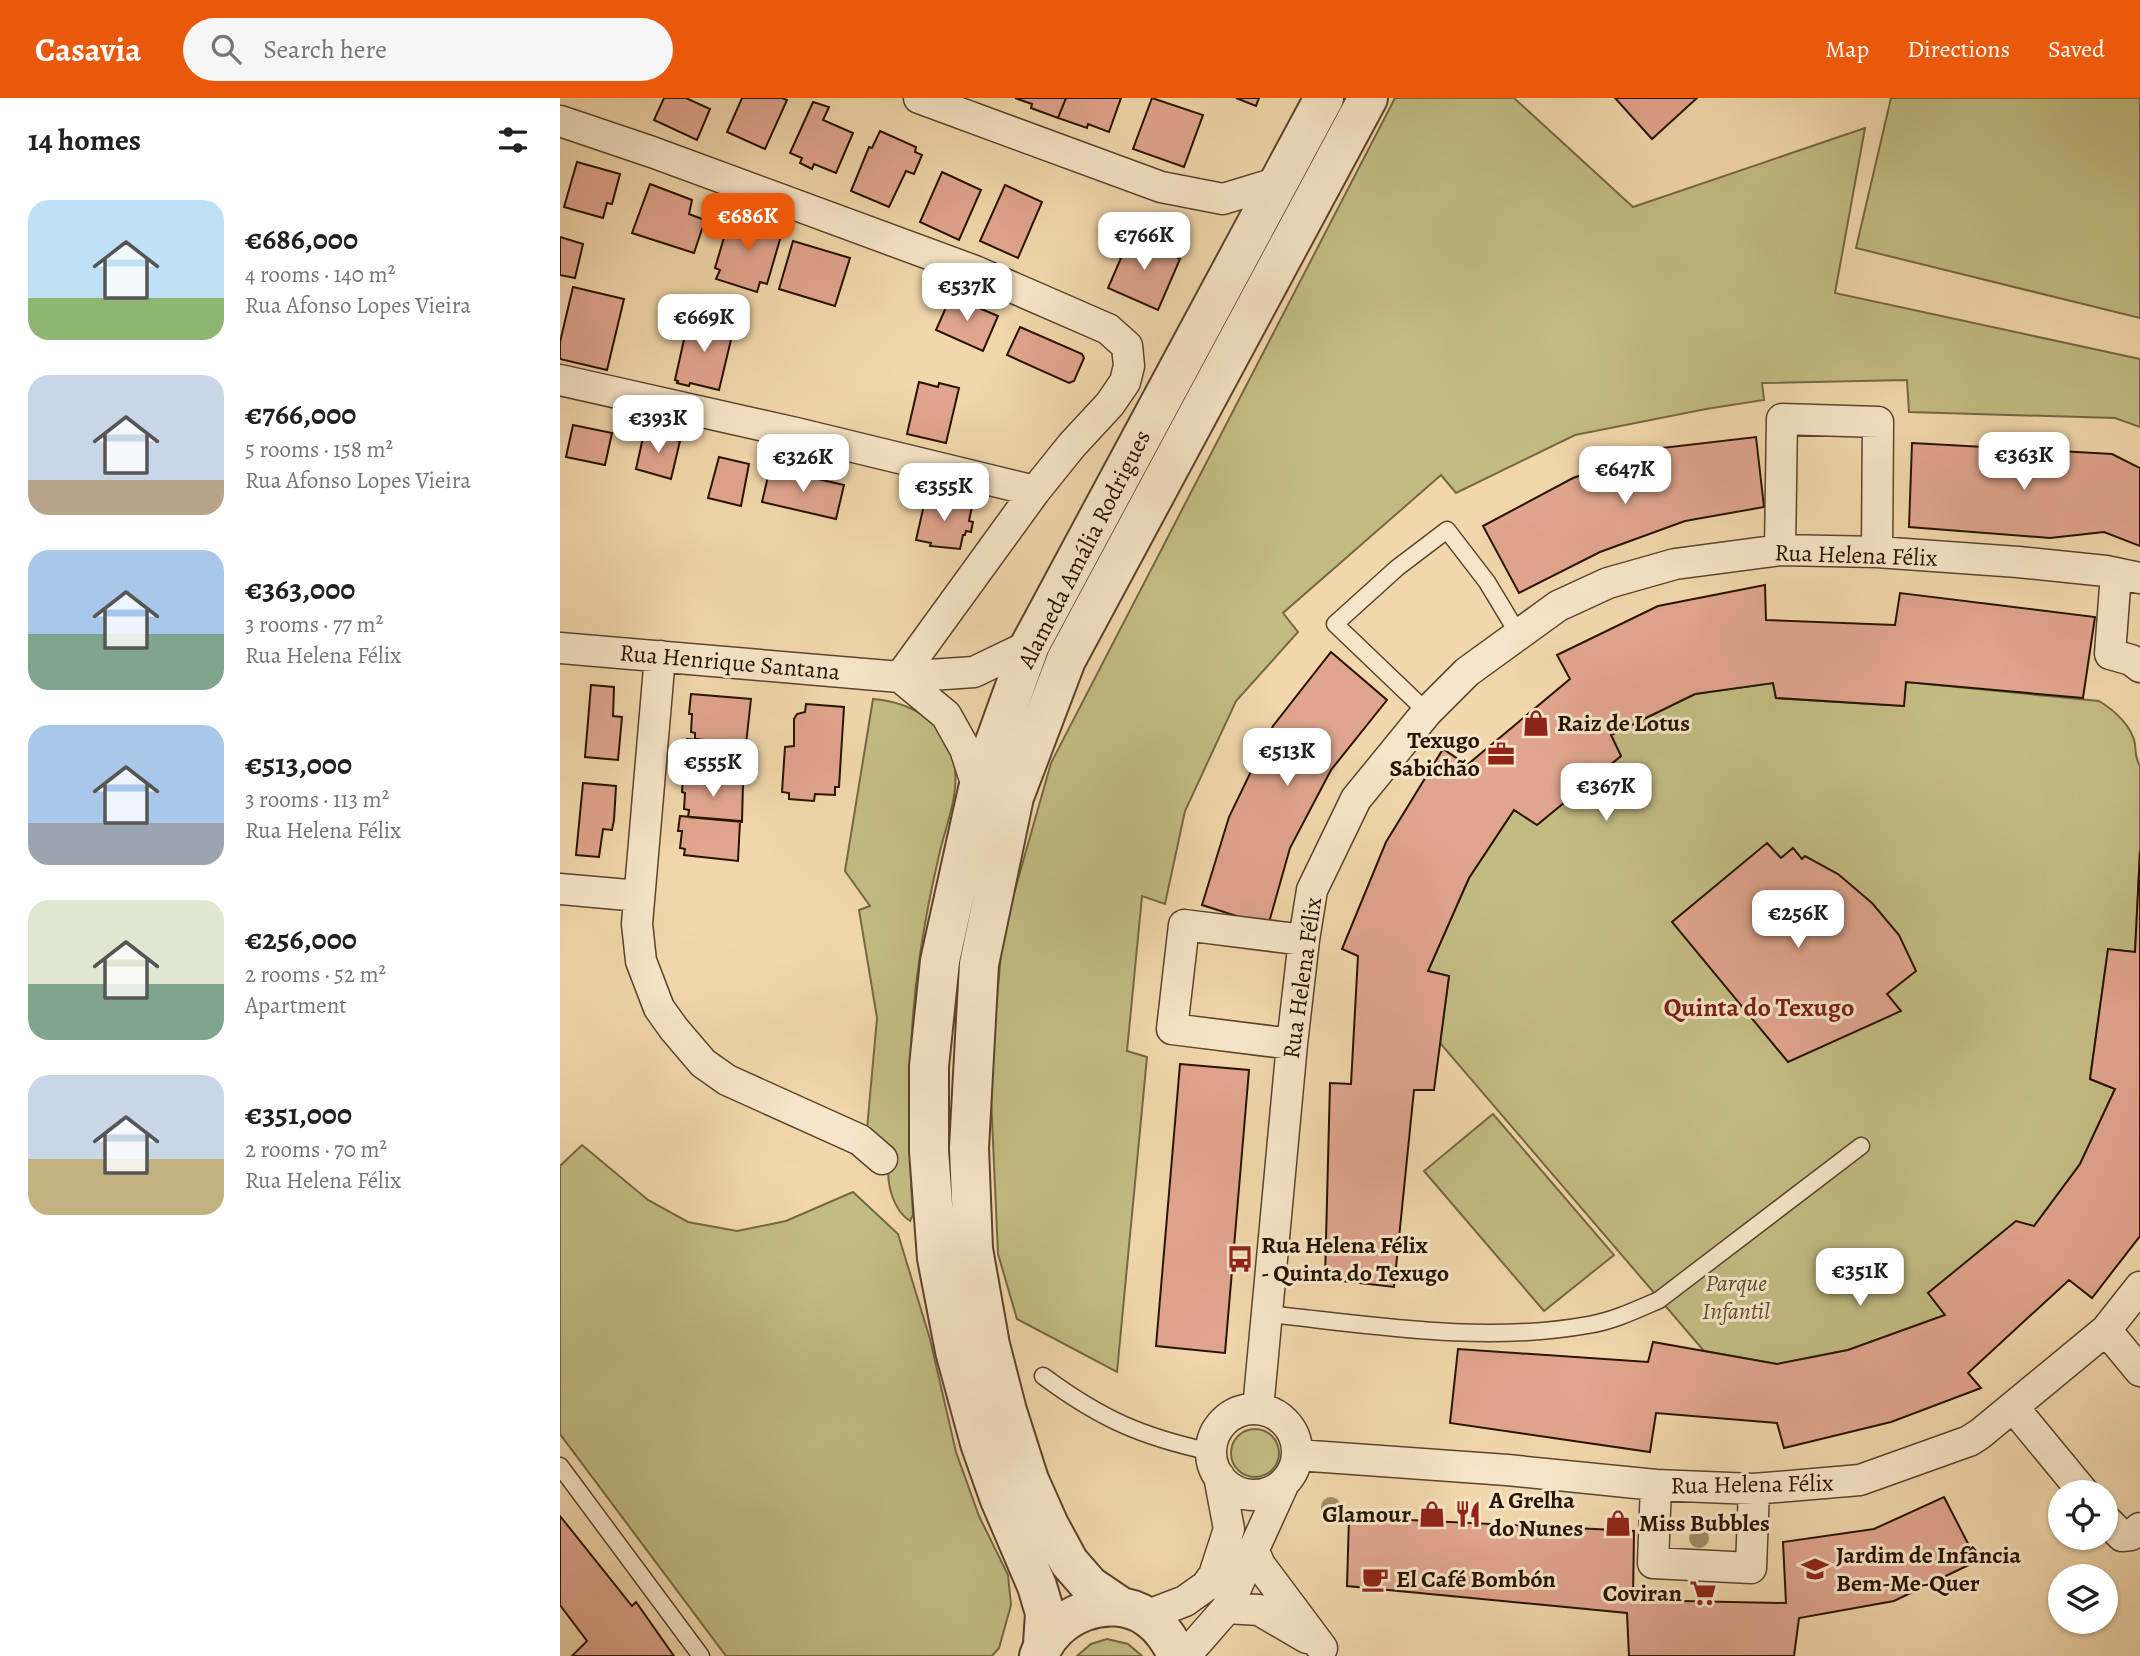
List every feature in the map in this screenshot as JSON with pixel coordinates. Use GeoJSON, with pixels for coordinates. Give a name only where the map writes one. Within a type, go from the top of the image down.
{"type":"FeatureCollection","features":[{"type":"Feature","properties":{"kind":"street"},"geometry":{"type":"LineString","coordinates":[[919,98],[1161,187],[1223,200],[1279,182]]}},
{"type":"Feature","properties":{"kind":"street","name":"Alameda Amália Rodrigues"},"geometry":{"type":"LineString","coordinates":[[1041,1650],[1045,1613],[1037,1586],[980,1443],[955,1350],[937,1258],[931,1178],[929,1066],[940,961],[978,789],[1030,645],[1324,98]]}},
{"type":"Feature","properties":{"kind":"street","name":"Alameda Amália Rodrigues"},"geometry":{"type":"LineString","coordinates":[[1178,1656],[1167,1636],[1090,1586],[1069,1562],[1029,1480],[1007,1411],[990,1345],[973,1249],[969,1149],[979,964],[1014,797],[1066,660],[1368,98]]}},
{"type":"Feature","properties":{"kind":"street"},"geometry":{"type":"LineString","coordinates":[[560,121],[652,152],[975,271],[1108,329],[1127,346],[1129,366],[1125,382],[1110,404],[1035,491],[900,677],[946,715],[965,750],[978,789]]}},
{"type":"Feature","properties":{"kind":"street"},"geometry":{"type":"LineString","coordinates":[[560,380],[1035,491]]}},
{"type":"Feature","properties":{"kind":"street"},"geometry":{"type":"LineString","coordinates":[[1780,550],[1782,419],[1878,422],[1877,552]]}},
{"type":"Feature","properties":{"kind":"street","name":"Rua Helena Félix"},"geometry":{"type":"LineString","coordinates":[[1258,1409],[1292,1044],[1312,890],[1356,799],[1427,712],[1467,673],[1558,607],[1608,583],[1675,564],[1780,550],[1877,552],[2018,562],[2128,575]]}},
{"type":"Feature","properties":{"kind":"street"},"geometry":{"type":"LineString","coordinates":[[2128,575],[2110,654],[2131,660],[2140,667]]}},
{"type":"Feature","properties":{"kind":"street","name":"Rua Henrique Santana"},"geometry":{"type":"LineString","coordinates":[[560,648],[900,677],[974,672],[1030,645]]}},
{"type":"Feature","properties":{"kind":"street"},"geometry":{"type":"LineString","coordinates":[[660,656],[637,942],[659,1008],[687,1046],[727,1080],[860,1140],[881,1158]]}},
{"type":"Feature","properties":{"kind":"street"},"geometry":{"type":"LineString","coordinates":[[560,889],[639,896]]}},
{"type":"Feature","properties":{"kind":"street"},"geometry":{"type":"LineString","coordinates":[[1292,1044],[1172,1029],[1184,925],[1304,940]]}},
{"type":"Feature","properties":{"kind":"street","name":"Rua Helena Félix"},"geometry":{"type":"LineString","coordinates":[[1297,1455],[1507,1470],[1656,1485],[1755,1489],[1846,1482],[1876,1475],[1969,1441],[2106,1330],[2140,1287]]}},
{"type":"Feature","properties":{"kind":"street"},"geometry":{"type":"LineString","coordinates":[[2106,1330],[2140,1371]]}},
{"type":"Feature","properties":{"kind":"street"},"geometry":{"type":"LineString","coordinates":[[2013,1408],[2073,1480]]}},
{"type":"Feature","properties":{"kind":"street"},"geometry":{"type":"LineString","coordinates":[[1041,1650],[1062,1622],[1088,1609],[1132,1611],[1185,1601],[1206,1586],[1214,1575],[1229,1529],[1215,1464],[1213,1441],[1225,1420],[1246,1409],[1271,1412],[1282,1419],[1296,1441],[1297,1455],[1293,1470],[1284,1483],[1227,1608],[1185,1656]]}},
{"type":"Feature","properties":{"kind":"street"},"geometry":{"type":"LineString","coordinates":[[1215,1464],[1238,1491],[1262,1494],[1284,1483]]}},
{"type":"Feature","properties":{"kind":"street"},"geometry":{"type":"LineString","coordinates":[[1656,1485],[1653,1563],[1751,1568],[1755,1489]]}},
{"type":"Feature","properties":{"kind":"street"},"geometry":{"type":"LineString","coordinates":[[2118,1532],[2122,1536],[2131,1535],[2140,1528]]}},
{"type":"Feature","properties":{"kind":"street"},"geometry":{"type":"LineString","coordinates":[[1253,1549],[1260,1564],[1328,1652]]}},
{"type":"Feature","properties":{"kind":"street"},"geometry":{"type":"LineString","coordinates":[[1227,1608],[1259,1610],[1328,1652]]}},
{"type":"Feature","properties":{"kind":"lane"},"geometry":{"type":"LineString","coordinates":[[1427,712],[1335,624],[1397,568],[1447,530],[1487,582],[1519,635]]}},
{"type":"Feature","properties":{"kind":"lane"},"geometry":{"type":"LineString","coordinates":[[1267,1314],[1499,1334],[1590,1325],[1624,1315],[1659,1300],[1861,1146]]}},
{"type":"Feature","properties":{"kind":"lane"},"geometry":{"type":"LineString","coordinates":[[1043,1376],[1079,1403],[1128,1429],[1166,1442],[1215,1464]]}},
{"type":"Feature","properties":{"kind":"lane"},"geometry":{"type":"LineString","coordinates":[[560,1466],[701,1656]]}},
{"type":"Feature","properties":{"kind":"green space"},"geometry":{"type":"Polygon","coordinates":[[[1395,98],[1514,98],[1633,207],[1865,128],[1835,293],[2140,359],[2140,427],[2115,418],[1909,412],[1907,380],[1762,383],[1764,400],[1575,435],[1456,493],[1441,475],[1283,613],[1298,632],[1236,701],[1185,811],[1165,904],[1142,896],[1127,1051],[1147,1057],[1117,1372],[1017,1319],[998,1254],[990,1074],[1003,932],[1051,763],[1395,98]]]}},
{"type":"Feature","properties":{"kind":"green space"},"geometry":{"type":"Polygon","coordinates":[[[1891,98],[2140,98],[2140,318],[1856,248],[1891,98]]]}},
{"type":"Feature","properties":{"kind":"green space","name":"Parque Infantil"},"geometry":{"type":"Polygon","coordinates":[[[1906,682],[2099,701],[2116,714],[2130,731],[2140,766],[2140,851],[2135,952],[2108,949],[2090,1079],[2115,1089],[2080,1164],[2034,1226],[1928,1293],[1945,1315],[1848,1350],[1777,1364],[1704,1351],[1440,1043],[1449,976],[1428,971],[1469,878],[1514,810],[1537,824],[1621,756],[1611,735],[1695,694],[1773,683],[1776,698],[1903,706],[1906,682]]]}},
{"type":"Feature","properties":{"kind":"green space"},"geometry":{"type":"Polygon","coordinates":[[[873,699],[901,704],[935,725],[950,748],[955,773],[954,796],[931,890],[916,987],[909,1085],[913,1215],[910,1221],[896,1204],[890,1189],[889,1166],[867,1129],[877,1018],[859,910],[870,906],[845,871],[873,699]]]}},
{"type":"Feature","properties":{"kind":"green space"},"geometry":{"type":"Polygon","coordinates":[[[1493,1114],[1614,1255],[1544,1311],[1424,1171],[1493,1114]]]}},
{"type":"Feature","properties":{"kind":"green space"},"geometry":{"type":"Polygon","coordinates":[[[582,1145],[648,1200],[688,1222],[737,1231],[786,1221],[853,1192],[898,1234],[930,1339],[956,1452],[979,1516],[1008,1575],[1011,1605],[999,1648],[992,1656],[726,1656],[560,1434],[560,1166],[582,1145]]]}},
{"type":"Feature","properties":{"kind":"green space"},"geometry":{"type":"Polygon","coordinates":[[[1255,1429],[1264,1430],[1272,1436],[1278,1444],[1278,1462],[1272,1470],[1264,1476],[1255,1477],[1246,1476],[1238,1470],[1232,1462],[1231,1453],[1232,1444],[1238,1436],[1246,1430],[1255,1429]]]}},
{"type":"Feature","properties":{"kind":"green space"},"geometry":{"type":"Polygon","coordinates":[[[1107,1639],[1128,1644],[1142,1656],[1077,1656],[1091,1644],[1107,1639]]]}},
{"type":"Feature","properties":{"kind":"building"},"geometry":{"type":"Polygon","coordinates":[[[664,98],[686,98],[710,109],[697,140],[654,120],[664,98]]]}},
{"type":"Feature","properties":{"kind":"building"},"geometry":{"type":"Polygon","coordinates":[[[742,98],[787,100],[765,149],[727,132],[742,98]]]}},
{"type":"Feature","properties":{"kind":"building"},"geometry":{"type":"Polygon","coordinates":[[[1015,98],[1066,98],[1058,118],[1031,108],[1032,104],[1015,98]]]}},
{"type":"Feature","properties":{"kind":"building"},"geometry":{"type":"Polygon","coordinates":[[[1066,98],[1121,98],[1109,132],[1088,124],[1087,128],[1058,118],[1066,98]]]}},
{"type":"Feature","properties":{"kind":"building"},"geometry":{"type":"Polygon","coordinates":[[[1152,98],[1203,115],[1184,167],[1133,149],[1152,98]]]}},
{"type":"Feature","properties":{"kind":"building"},"geometry":{"type":"Polygon","coordinates":[[[1236,98],[1259,98],[1256,106],[1236,98]]]}},
{"type":"Feature","properties":{"kind":"building"},"geometry":{"type":"Polygon","coordinates":[[[1615,98],[1697,98],[1652,139],[1615,98]]]}},
{"type":"Feature","properties":{"kind":"building"},"geometry":{"type":"Polygon","coordinates":[[[813,102],[829,107],[823,120],[853,133],[836,173],[814,164],[812,169],[800,163],[802,158],[790,153],[813,102]]]}},
{"type":"Feature","properties":{"kind":"building"},"geometry":{"type":"Polygon","coordinates":[[[880,131],[916,147],[915,152],[922,155],[914,174],[906,171],[889,207],[851,191],[869,147],[872,148],[880,131]]]}},
{"type":"Feature","properties":{"kind":"building"},"geometry":{"type":"Polygon","coordinates":[[[577,162],[620,174],[612,204],[607,203],[603,218],[564,207],[577,162]]]}},
{"type":"Feature","properties":{"kind":"building"},"geometry":{"type":"Polygon","coordinates":[[[942,172],[981,190],[959,240],[920,222],[942,172]]]}},
{"type":"Feature","properties":{"kind":"building"},"geometry":{"type":"Polygon","coordinates":[[[650,184],[692,200],[689,214],[705,220],[694,253],[632,233],[650,184]]]}},
{"type":"Feature","properties":{"kind":"building"},"geometry":{"type":"Polygon","coordinates":[[[1005,185],[1042,202],[1018,258],[980,241],[1005,185]]]}},
{"type":"Feature","properties":{"kind":"building"},"geometry":{"type":"Polygon","coordinates":[[[731,214],[783,229],[767,284],[760,282],[757,292],[716,279],[720,270],[715,268],[731,214]]]}},
{"type":"Feature","properties":{"kind":"building"},"geometry":{"type":"Polygon","coordinates":[[[1128,234],[1172,251],[1171,255],[1180,259],[1158,310],[1108,288],[1128,234]]]}},
{"type":"Feature","properties":{"kind":"building"},"geometry":{"type":"Polygon","coordinates":[[[560,237],[583,244],[575,278],[560,275],[560,237]]]}},
{"type":"Feature","properties":{"kind":"building"},"geometry":{"type":"Polygon","coordinates":[[[793,241],[850,258],[835,306],[779,289],[793,241]]]}},
{"type":"Feature","properties":{"kind":"building"},"geometry":{"type":"Polygon","coordinates":[[[573,287],[624,299],[607,370],[560,359],[560,342],[573,287]]]}},
{"type":"Feature","properties":{"kind":"building"},"geometry":{"type":"Polygon","coordinates":[[[951,296],[998,316],[983,351],[936,330],[951,296]]]}},
{"type":"Feature","properties":{"kind":"building"},"geometry":{"type":"Polygon","coordinates":[[[689,317],[734,327],[719,390],[690,383],[689,386],[675,380],[689,317]]]}},
{"type":"Feature","properties":{"kind":"building"},"geometry":{"type":"Polygon","coordinates":[[[1020,327],[1082,354],[1084,358],[1074,381],[1069,383],[1007,355],[1020,327]]]}},
{"type":"Feature","properties":{"kind":"building"},"geometry":{"type":"Polygon","coordinates":[[[919,382],[938,387],[939,383],[959,388],[946,443],[907,434],[919,382]]]}},
{"type":"Feature","properties":{"kind":"building"},"geometry":{"type":"Polygon","coordinates":[[[573,425],[612,433],[605,465],[566,457],[573,425]]]}},
{"type":"Feature","properties":{"kind":"building"},"geometry":{"type":"Polygon","coordinates":[[[644,433],[680,441],[671,479],[636,469],[644,433]]]}},
{"type":"Feature","properties":{"kind":"building"},"geometry":{"type":"Polygon","coordinates":[[[1756,437],[1764,507],[1685,521],[1600,552],[1519,593],[1483,526],[1573,478],[1662,448],[1756,437]]]}},
{"type":"Feature","properties":{"kind":"building"},"geometry":{"type":"Polygon","coordinates":[[[1912,443],[2112,454],[2140,468],[2140,546],[2104,532],[2050,538],[1909,527],[1912,443]]]}},
{"type":"Feature","properties":{"kind":"building"},"geometry":{"type":"Polygon","coordinates":[[[719,457],[749,464],[741,506],[708,498],[719,457]]]}},
{"type":"Feature","properties":{"kind":"building"},"geometry":{"type":"Polygon","coordinates":[[[770,468],[844,485],[836,519],[762,502],[770,468]]]}},
{"type":"Feature","properties":{"kind":"building"},"geometry":{"type":"Polygon","coordinates":[[[926,496],[972,506],[969,521],[973,522],[971,532],[966,531],[963,535],[960,549],[930,546],[931,543],[916,540],[926,496]]]}},
{"type":"Feature","properties":{"kind":"building"},"geometry":{"type":"Polygon","coordinates":[[[1765,585],[1766,620],[1895,625],[1900,593],[2095,617],[2083,698],[1906,682],[1904,706],[1776,698],[1773,683],[1695,694],[1611,735],[1621,756],[1537,825],[1514,810],[1469,878],[1428,971],[1449,976],[1434,1090],[1414,1090],[1394,1287],[1325,1279],[1330,1083],[1351,1084],[1358,956],[1342,949],[1386,842],[1443,749],[1467,765],[1570,679],[1557,655],[1658,606],[1765,585]]]}},
{"type":"Feature","properties":{"kind":"building"},"geometry":{"type":"Polygon","coordinates":[[[1331,652],[1387,700],[1331,770],[1290,848],[1268,926],[1202,905],[1229,817],[1273,726],[1331,652]]]}},
{"type":"Feature","properties":{"kind":"building"},"geometry":{"type":"Polygon","coordinates":[[[591,685],[614,687],[613,716],[622,717],[618,760],[585,757],[591,685]]]}},
{"type":"Feature","properties":{"kind":"building"},"geometry":{"type":"Polygon","coordinates":[[[691,694],[751,699],[746,744],[695,739],[695,733],[691,732],[692,714],[689,714],[691,694]]]}},
{"type":"Feature","properties":{"kind":"building"},"geometry":{"type":"Polygon","coordinates":[[[806,704],[844,707],[839,787],[835,787],[835,795],[815,794],[814,801],[789,799],[789,793],[782,792],[785,747],[794,746],[794,719],[797,714],[805,712],[806,704]]]}},
{"type":"Feature","properties":{"kind":"building"},"geometry":{"type":"Polygon","coordinates":[[[687,739],[746,744],[745,783],[692,778],[692,771],[687,771],[687,739]]]}},
{"type":"Feature","properties":{"kind":"building"},"geometry":{"type":"Polygon","coordinates":[[[683,777],[743,783],[742,822],[688,817],[689,810],[684,809],[683,777]]]}},
{"type":"Feature","properties":{"kind":"building"},"geometry":{"type":"Polygon","coordinates":[[[583,783],[616,786],[612,830],[603,829],[599,857],[576,855],[583,783]]]}},
{"type":"Feature","properties":{"kind":"building"},"geometry":{"type":"Polygon","coordinates":[[[680,816],[740,821],[738,861],[684,855],[685,849],[680,848],[682,831],[678,831],[680,816]]]}},
{"type":"Feature","properties":{"kind":"building"},"geometry":{"type":"Polygon","coordinates":[[[1767,843],[1781,858],[1793,848],[1802,859],[1805,856],[1838,874],[1872,903],[1899,935],[1916,971],[1887,994],[1901,1011],[1788,1062],[1672,922],[1767,843]]]}},
{"type":"Feature","properties":{"kind":"building"},"geometry":{"type":"Polygon","coordinates":[[[2140,851],[2140,1236],[2092,1298],[2069,1280],[1968,1373],[1981,1388],[1891,1422],[1784,1448],[1777,1423],[1656,1413],[1650,1452],[1450,1423],[1458,1349],[1648,1362],[1653,1342],[1777,1364],[1848,1350],[1945,1315],[1928,1293],[2016,1221],[2034,1226],[2080,1164],[2115,1089],[2090,1079],[2108,949],[2135,952],[2140,851]]]}},
{"type":"Feature","properties":{"kind":"building"},"geometry":{"type":"Polygon","coordinates":[[[1180,1064],[1249,1070],[1225,1353],[1156,1346],[1180,1064]]]}},
{"type":"Feature","properties":{"kind":"building"},"geometry":{"type":"Polygon","coordinates":[[[1944,1497],[1977,1561],[1894,1601],[1799,1618],[1794,1656],[1629,1656],[1627,1613],[1347,1586],[1349,1517],[1634,1531],[1633,1600],[1786,1603],[1783,1542],[1874,1529],[1944,1497]]]}},
{"type":"Feature","properties":{"kind":"building"},"geometry":{"type":"Polygon","coordinates":[[[560,1516],[632,1606],[636,1602],[674,1656],[572,1656],[587,1641],[560,1605],[560,1516]]]}},
{"type":"Feature","properties":{"kind":"place","name":"Raiz de Lotus"},"geometry":{"type":"Point","coordinates":[1536,723]}},
{"type":"Feature","properties":{"kind":"place","name":"Texugo Sabichão"},"geometry":{"type":"Point","coordinates":[1501,754]}},
{"type":"Feature","properties":{"kind":"place","name":"Rua Helena Félix - Quinta do Texugo"},"geometry":{"type":"Point","coordinates":[1240,1259]}},
{"type":"Feature","properties":{"kind":"place","name":"Glamour"},"geometry":{"type":"Point","coordinates":[1432,1514]}},
{"type":"Feature","properties":{"kind":"place","name":"A Grelha do Nunes"},"geometry":{"type":"Point","coordinates":[1468,1514]}},
{"type":"Feature","properties":{"kind":"place","name":"Miss Bubbles"},"geometry":{"type":"Point","coordinates":[1618,1523]}},
{"type":"Feature","properties":{"kind":"place","name":"Jardim de Infância Bem-Me-Quer"},"geometry":{"type":"Point","coordinates":[1815,1569]}},
{"type":"Feature","properties":{"kind":"place","name":"El Café Bombón"},"geometry":{"type":"Point","coordinates":[1375,1579]}},
{"type":"Feature","properties":{"kind":"place","name":"Coviran"},"geometry":{"type":"Point","coordinates":[1703,1593]}},
{"type":"Feature","properties":{"kind":"district","name":"Quinta do Texugo"},"geometry":{"type":"Point","coordinates":[1759,1007]}}]}
